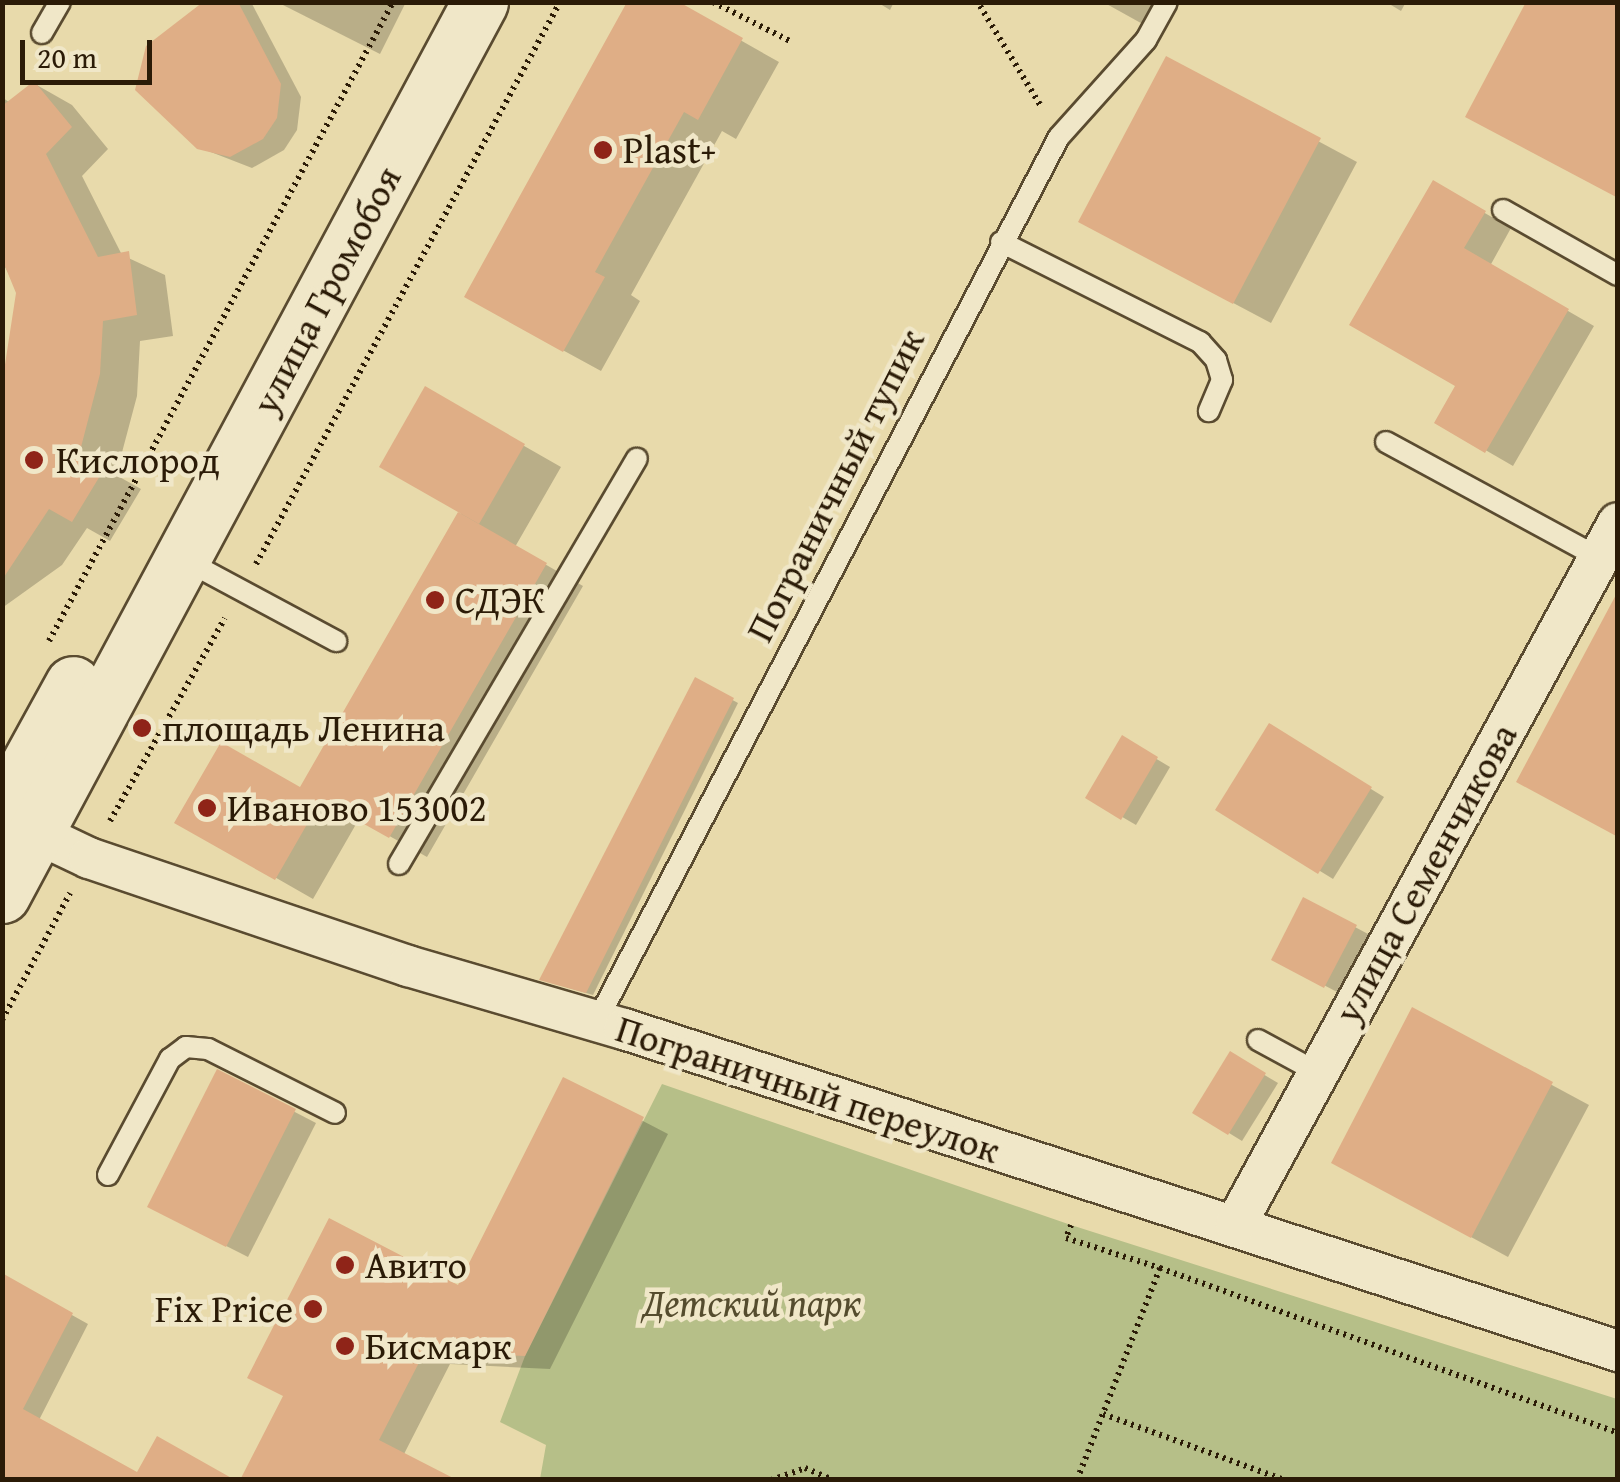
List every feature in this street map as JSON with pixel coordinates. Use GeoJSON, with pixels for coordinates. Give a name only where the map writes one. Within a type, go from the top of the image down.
{"type":"FeatureCollection","features":[{"type":"Feature","properties":{"kind":"main road","name":"улица Громобоя"},"geometry":{"type":"LineString","coordinates":[[2,895],[14,821],[437,2]]}},
{"type":"Feature","properties":{"kind":"main road","name":"улица Громобоя"},"geometry":{"type":"LineString","coordinates":[[14,821],[182,558],[480,2]]}},
{"type":"Feature","properties":{"kind":"street","name":"улица Семенчикова"},"geometry":{"type":"LineString","coordinates":[[1236,1224],[1608,540]]}},
{"type":"Feature","properties":{"kind":"street","name":"Пограничный переулок"},"geometry":{"type":"LineString","coordinates":[[14,821],[89,858],[408,966],[597,1021],[1236,1224],[1618,1351]]}},
{"type":"Feature","properties":{"kind":"lane"},"geometry":{"type":"LineString","coordinates":[[42,33],[60,2]]}},
{"type":"Feature","properties":{"kind":"lane","name":"Пограничный тупик"},"geometry":{"type":"LineString","coordinates":[[597,1021],[1060,137],[1146,40],[1166,2]]}},
{"type":"Feature","properties":{"kind":"lane"},"geometry":{"type":"LineString","coordinates":[[1502,210],[1618,276]]}},
{"type":"Feature","properties":{"kind":"lane"},"geometry":{"type":"LineString","coordinates":[[1002,242],[1200,342],[1216,360],[1222,380],[1210,411]]}},
{"type":"Feature","properties":{"kind":"lane"},"geometry":{"type":"LineString","coordinates":[[1386,442],[1608,540]]}},
{"type":"Feature","properties":{"kind":"lane"},"geometry":{"type":"LineString","coordinates":[[399,864],[637,460]]}},
{"type":"Feature","properties":{"kind":"lane"},"geometry":{"type":"LineString","coordinates":[[182,558],[336,641]]}},
{"type":"Feature","properties":{"kind":"lane"},"geometry":{"type":"LineString","coordinates":[[1258,1040],[1316,1072]]}},
{"type":"Feature","properties":{"kind":"lane"},"geometry":{"type":"LineString","coordinates":[[108,1175],[170,1059],[186,1047],[208,1049],[334,1113]]}},
{"type":"Feature","properties":{"kind":"path"},"geometry":{"type":"LineString","coordinates":[[40,658],[393,2]]}},
{"type":"Feature","properties":{"kind":"path"},"geometry":{"type":"LineString","coordinates":[[2,1020],[560,2]]}},
{"type":"Feature","properties":{"kind":"path"},"geometry":{"type":"LineString","coordinates":[[714,2],[790,41]]}},
{"type":"Feature","properties":{"kind":"path"},"geometry":{"type":"LineString","coordinates":[[980,6],[1060,137]]}},
{"type":"Feature","properties":{"kind":"path"},"geometry":{"type":"LineString","coordinates":[[1071,1225],[1066,1238],[1160,1268],[1618,1433]]}},
{"type":"Feature","properties":{"kind":"path"},"geometry":{"type":"LineString","coordinates":[[1076,1480],[1160,1268]]}},
{"type":"Feature","properties":{"kind":"path"},"geometry":{"type":"LineString","coordinates":[[1103,1414],[1284,1480]]}},
{"type":"Feature","properties":{"kind":"path"},"geometry":{"type":"LineString","coordinates":[[772,1480],[805,1468],[833,1480]]}},
{"type":"Feature","properties":{"kind":"green space","name":"Детский парк"},"geometry":{"type":"Polygon","coordinates":[[[662,1084],[1071,1225],[1617,1399],[1617,1479],[540,1479],[546,1445],[500,1422],[525,1356],[662,1084]]]}},
{"type":"Feature","properties":{"kind":"building"},"geometry":{"type":"Polygon","coordinates":[[[203,2],[238,2],[281,84],[277,118],[263,139],[230,157],[197,149],[135,90],[146,46],[203,2]]]}},
{"type":"Feature","properties":{"kind":"building"},"geometry":{"type":"Polygon","coordinates":[[[627,2],[679,2],[743,38],[698,120],[684,112],[595,272],[605,277],[563,352],[464,297],[627,2]]]}},
{"type":"Feature","properties":{"kind":"building"},"geometry":{"type":"Polygon","coordinates":[[[1526,2],[1618,2],[1618,198],[1465,117],[1526,2]]]}},
{"type":"Feature","properties":{"kind":"building"},"geometry":{"type":"Polygon","coordinates":[[[1166,56],[1321,138],[1233,304],[1078,222],[1166,56]]]}},
{"type":"Feature","properties":{"kind":"building"},"geometry":{"type":"Polygon","coordinates":[[[34,81],[72,127],[46,154],[98,257],[129,251],[137,315],[103,321],[100,374],[80,451],[106,466],[72,522],[49,509],[2,580],[2,384],[16,293],[2,259],[2,106],[34,81]]]}},
{"type":"Feature","properties":{"kind":"building"},"geometry":{"type":"Polygon","coordinates":[[[1433,180],[1486,211],[1464,248],[1569,309],[1485,453],[1434,423],[1455,386],[1349,325],[1433,180]]]}},
{"type":"Feature","properties":{"kind":"building"},"geometry":{"type":"Polygon","coordinates":[[[425,386],[525,444],[479,524],[379,467],[425,386]]]}},
{"type":"Feature","properties":{"kind":"building"},"geometry":{"type":"Polygon","coordinates":[[[458,512],[547,563],[389,838],[321,800],[275,880],[174,823],[221,742],[300,787],[458,512]]]}},
{"type":"Feature","properties":{"kind":"building"},"geometry":{"type":"Polygon","coordinates":[[[1618,591],[1618,837],[1516,782],[1618,591]]]}},
{"type":"Feature","properties":{"kind":"building"},"geometry":{"type":"Polygon","coordinates":[[[695,677],[734,698],[586,993],[539,980],[695,677]]]}},
{"type":"Feature","properties":{"kind":"building"},"geometry":{"type":"Polygon","coordinates":[[[1269,723],[1372,787],[1318,874],[1215,810],[1269,723]]]}},
{"type":"Feature","properties":{"kind":"building"},"geometry":{"type":"Polygon","coordinates":[[[1122,735],[1158,757],[1121,820],[1085,798],[1122,735]]]}},
{"type":"Feature","properties":{"kind":"building"},"geometry":{"type":"Polygon","coordinates":[[[1303,897],[1357,925],[1324,988],[1271,960],[1303,897]]]}},
{"type":"Feature","properties":{"kind":"building"},"geometry":{"type":"Polygon","coordinates":[[[1412,1007],[1553,1082],[1471,1238],[1331,1163],[1412,1007]]]}},
{"type":"Feature","properties":{"kind":"building"},"geometry":{"type":"Polygon","coordinates":[[[1230,1051],[1266,1073],[1228,1135],[1192,1113],[1230,1051]]]}},
{"type":"Feature","properties":{"kind":"building"},"geometry":{"type":"Polygon","coordinates":[[[217,1069],[296,1109],[226,1247],[147,1207],[217,1069]]]}},
{"type":"Feature","properties":{"kind":"building"},"geometry":{"type":"Polygon","coordinates":[[[563,1077],[644,1117],[525,1356],[425,1351],[379,1440],[457,1480],[240,1480],[283,1396],[247,1378],[329,1218],[458,1285],[563,1077]]]}},
{"type":"Feature","properties":{"kind":"building"},"geometry":{"type":"Polygon","coordinates":[[[2,1273],[73,1313],[23,1409],[137,1472],[157,1436],[235,1480],[2,1480],[2,1273]]]}},
{"type":"Feature","properties":{"kind":"place","name":"Plast+"},"geometry":{"type":"Point","coordinates":[603,150]}},
{"type":"Feature","properties":{"kind":"place","name":"Кислород"},"geometry":{"type":"Point","coordinates":[34,460]}},
{"type":"Feature","properties":{"kind":"place","name":"СДЭК"},"geometry":{"type":"Point","coordinates":[435,600]}},
{"type":"Feature","properties":{"kind":"place","name":"площадь Ленина"},"geometry":{"type":"Point","coordinates":[142,728]}},
{"type":"Feature","properties":{"kind":"place","name":"Иваново 153002"},"geometry":{"type":"Point","coordinates":[207,808]}},
{"type":"Feature","properties":{"kind":"place","name":"Авито"},"geometry":{"type":"Point","coordinates":[345,1265]}},
{"type":"Feature","properties":{"kind":"place","name":"Fix Price"},"geometry":{"type":"Point","coordinates":[313,1309]}},
{"type":"Feature","properties":{"kind":"place","name":"Бисмарк"},"geometry":{"type":"Point","coordinates":[345,1346]}}]}
